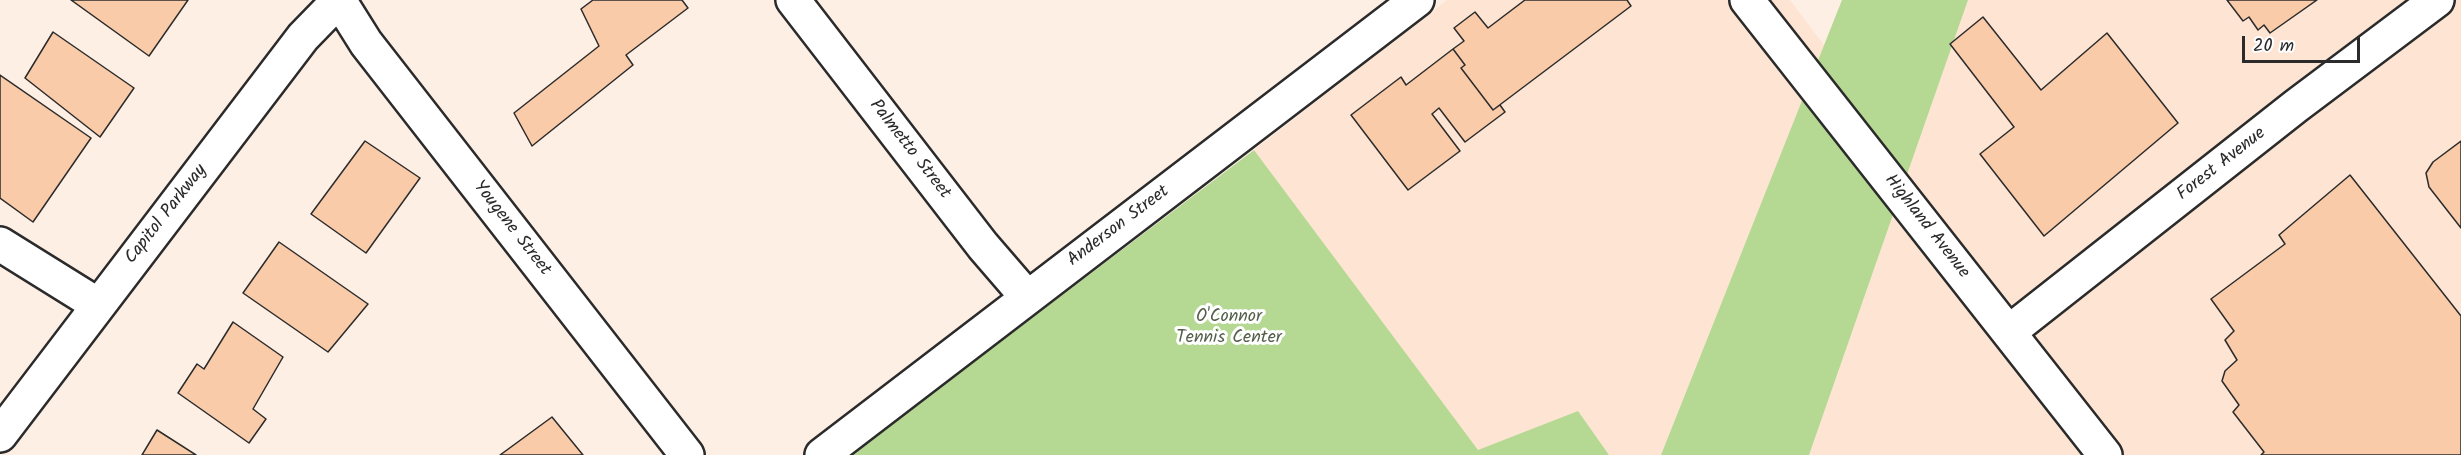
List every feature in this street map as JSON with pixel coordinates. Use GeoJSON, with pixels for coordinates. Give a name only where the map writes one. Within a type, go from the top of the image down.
{"type":"FeatureCollection","features":[{"type":"Feature","properties":{"kind":"street","name":"Capitol Parkway"},"geometry":{"type":"LineString","coordinates":[[0,435],[303,37],[339,0]]}},
{"type":"Feature","properties":{"kind":"street","name":"Yougene Street"},"geometry":{"type":"LineString","coordinates":[[339,0],[366,43],[687,455]]}},
{"type":"Feature","properties":{"kind":"street","name":"Palmetto Street"},"geometry":{"type":"LineString","coordinates":[[793,0],[983,246],[1027,297]]}},
{"type":"Feature","properties":{"kind":"street","name":"Anderson Street"},"geometry":{"type":"LineString","coordinates":[[822,455],[1417,0]]}},
{"type":"Feature","properties":{"kind":"street","name":"Highland Avenue"},"geometry":{"type":"LineString","coordinates":[[1747,0],[2105,455]]}},
{"type":"Feature","properties":{"kind":"street","name":"Forest Avenue"},"geometry":{"type":"LineString","coordinates":[[2009,332],[2296,106],[2437,0]]}},
{"type":"Feature","properties":{"kind":"street"},"geometry":{"type":"LineString","coordinates":[[0,244],[98,305]]}},
{"type":"Feature","properties":{"kind":"shaded area"},"geometry":{"type":"Polygon","coordinates":[[[1447,0],[1790,0],[1824,45],[1661,455],[1609,455],[1578,411],[1478,451],[1254,150],[1447,0]]]}},
{"type":"Feature","properties":{"kind":"shaded area"},"geometry":{"type":"Polygon","coordinates":[[[1968,0],[2461,0],[2461,455],[1809,455],[1968,0]]]}},
{"type":"Feature","properties":{"kind":"green space"},"geometry":{"type":"Polygon","coordinates":[[[1842,0],[1968,0],[1809,455],[1661,455],[1842,0]]]}},
{"type":"Feature","properties":{"kind":"green space","name":"O'Connor Tennis Center"},"geometry":{"type":"Polygon","coordinates":[[[1254,150],[1478,450],[1578,411],[1609,455],[851,455],[1254,150]]]}},
{"type":"Feature","properties":{"kind":"building"},"geometry":{"type":"Polygon","coordinates":[[[71,0],[188,0],[149,56],[71,0]]]}},
{"type":"Feature","properties":{"kind":"building"},"geometry":{"type":"Polygon","coordinates":[[[593,0],[682,0],[688,8],[626,55],[633,65],[532,146],[514,113],[599,46],[581,9],[593,0]]]}},
{"type":"Feature","properties":{"kind":"building"},"geometry":{"type":"Polygon","coordinates":[[[1525,0],[1627,0],[1631,6],[1493,110],[1461,68],[1465,65],[1453,49],[1464,41],[1454,28],[1475,12],[1488,28],[1525,0]]]}},
{"type":"Feature","properties":{"kind":"building"},"geometry":{"type":"Polygon","coordinates":[[[2227,0],[2317,0],[2270,33],[2264,25],[2258,30],[2249,17],[2243,21],[2227,0]]]}},
{"type":"Feature","properties":{"kind":"building"},"geometry":{"type":"Polygon","coordinates":[[[1983,17],[2041,90],[2107,33],[2178,123],[2044,236],[1980,154],[2014,127],[1950,44],[1983,17]]]}},
{"type":"Feature","properties":{"kind":"building"},"geometry":{"type":"Polygon","coordinates":[[[53,32],[134,88],[100,137],[25,78],[53,32]]]}},
{"type":"Feature","properties":{"kind":"building"},"geometry":{"type":"Polygon","coordinates":[[[1453,49],[1465,65],[1461,68],[1493,110],[1500,105],[1505,112],[1465,142],[1439,108],[1432,114],[1460,151],[1408,190],[1351,115],[1401,77],[1406,85],[1453,49]]]}},
{"type":"Feature","properties":{"kind":"building"},"geometry":{"type":"Polygon","coordinates":[[[0,75],[91,138],[33,222],[0,198],[0,75]]]}},
{"type":"Feature","properties":{"kind":"building"},"geometry":{"type":"Polygon","coordinates":[[[365,141],[420,178],[366,253],[311,214],[365,141]]]}},
{"type":"Feature","properties":{"kind":"building"},"geometry":{"type":"Polygon","coordinates":[[[2461,141],[2461,228],[2429,187],[2426,173],[2433,162],[2461,141]]]}},
{"type":"Feature","properties":{"kind":"building"},"geometry":{"type":"Polygon","coordinates":[[[2350,175],[2461,316],[2461,455],[2261,455],[2264,452],[2233,412],[2239,405],[2222,381],[2225,371],[2237,360],[2225,340],[2234,331],[2211,299],[2285,244],[2279,235],[2350,175]]]}},
{"type":"Feature","properties":{"kind":"building"},"geometry":{"type":"Polygon","coordinates":[[[279,242],[368,304],[328,352],[243,293],[279,242]]]}},
{"type":"Feature","properties":{"kind":"building"},"geometry":{"type":"Polygon","coordinates":[[[233,322],[283,357],[253,409],[266,419],[249,443],[178,393],[197,364],[204,369],[233,322]]]}},
{"type":"Feature","properties":{"kind":"building"},"geometry":{"type":"Polygon","coordinates":[[[552,417],[583,455],[500,455],[552,417]]]}},
{"type":"Feature","properties":{"kind":"building"},"geometry":{"type":"Polygon","coordinates":[[[157,430],[196,455],[142,455],[157,430]]]}}]}
